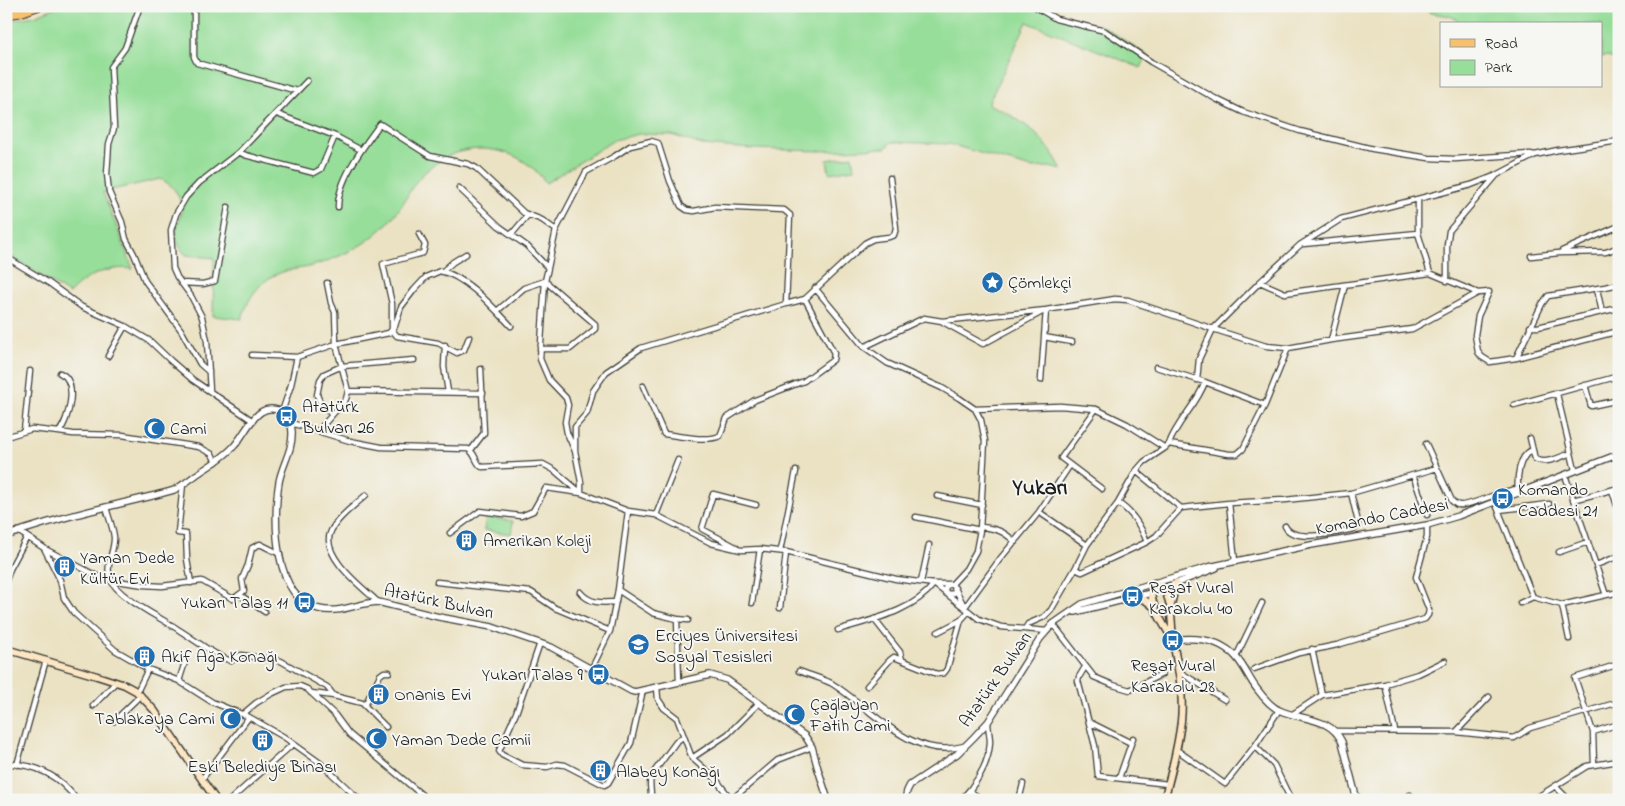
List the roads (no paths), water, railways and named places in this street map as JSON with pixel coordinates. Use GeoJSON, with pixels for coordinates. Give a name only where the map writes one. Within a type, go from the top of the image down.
{"type":"FeatureCollection","features":[{"type":"Feature","properties":{"kind":"main road"},"geometry":{"type":"LineString","coordinates":[[6,8],[19,6]]}},
{"type":"Feature","properties":{"kind":"main road"},"geometry":{"type":"LineString","coordinates":[[6,14],[20,13],[40,6]]}},
{"type":"Feature","properties":{"kind":"main road"},"geometry":{"type":"LineString","coordinates":[[1164,800],[1177,750],[1182,692],[1173,640],[1170,606],[1163,588],[1154,583],[1151,593],[1155,608],[1173,640]]}},
{"type":"Feature","properties":{"kind":"main road"},"geometry":{"type":"LineString","coordinates":[[1170,606],[1176,583]]}},
{"type":"Feature","properties":{"kind":"main road"},"geometry":{"type":"LineString","coordinates":[[1133,597],[1145,600],[1155,608]]}},
{"type":"Feature","properties":{"kind":"main road"},"geometry":{"type":"LineString","coordinates":[[6,649],[125,685],[139,694],[154,710],[216,800]]}},
{"type":"Feature","properties":{"kind":"street"},"geometry":{"type":"LineString","coordinates":[[140,6],[125,48],[111,67],[114,128],[109,144],[109,192],[144,281],[181,330],[200,364],[209,372]]}},
{"type":"Feature","properties":{"kind":"street"},"geometry":{"type":"LineString","coordinates":[[194,6],[194,56],[197,63],[297,91]]}},
{"type":"Feature","properties":{"kind":"street"},"geometry":{"type":"LineString","coordinates":[[1034,6],[1056,19],[1105,31],[1151,62],[1216,99],[1243,112],[1300,131],[1373,149],[1429,158],[1455,159],[1536,155]]}},
{"type":"Feature","properties":{"kind":"street"},"geometry":{"type":"LineString","coordinates":[[210,391],[207,341],[202,318],[191,296],[173,268],[172,230],[176,214],[186,197],[199,183],[239,152],[307,81]]}},
{"type":"Feature","properties":{"kind":"street"},"geometry":{"type":"LineString","coordinates":[[277,114],[335,136],[361,150]]}},
{"type":"Feature","properties":{"kind":"street"},"geometry":{"type":"LineString","coordinates":[[338,207],[341,187],[361,150],[380,124],[430,156],[468,164],[476,168],[520,210],[542,220],[556,230]]}},
{"type":"Feature","properties":{"kind":"street"},"geometry":{"type":"LineString","coordinates":[[239,152],[314,173],[322,169],[335,136]]}},
{"type":"Feature","properties":{"kind":"street"},"geometry":{"type":"LineString","coordinates":[[575,451],[564,422],[568,405],[566,398],[549,380],[540,359],[540,349],[545,281],[556,230],[586,172],[630,146],[651,141],[658,143],[670,181],[681,206],[688,210],[715,208],[784,210],[790,215],[786,304]]}},
{"type":"Feature","properties":{"kind":"street"},"geometry":{"type":"LineString","coordinates":[[1197,380],[1199,359],[1213,329],[1300,245],[1342,219],[1471,185],[1497,175],[1536,155],[1619,141]]}},
{"type":"Feature","properties":{"kind":"street"},"geometry":{"type":"LineString","coordinates":[[1447,282],[1446,245],[1449,230],[1497,175]]}},
{"type":"Feature","properties":{"kind":"street"},"geometry":{"type":"LineString","coordinates":[[581,493],[581,482],[575,451],[575,427],[587,413],[593,391],[606,372],[641,348],[805,298],[866,242],[873,238],[890,237],[895,233],[890,178]]}},
{"type":"Feature","properties":{"kind":"street"},"geometry":{"type":"LineString","coordinates":[[459,188],[511,235],[527,246],[548,268]]}},
{"type":"Feature","properties":{"kind":"street"},"geometry":{"type":"LineString","coordinates":[[1418,199],[1418,233],[1430,273]]}},
{"type":"Feature","properties":{"kind":"street"},"geometry":{"type":"LineString","coordinates":[[181,283],[203,284],[215,281],[228,207]]}},
{"type":"Feature","properties":{"kind":"street"},"geometry":{"type":"LineString","coordinates":[[511,235],[528,215]]}},
{"type":"Feature","properties":{"kind":"street"},"geometry":{"type":"LineString","coordinates":[[1559,253],[1619,226]]}},
{"type":"Feature","properties":{"kind":"street"},"geometry":{"type":"LineString","coordinates":[[1300,245],[1418,233]]}},
{"type":"Feature","properties":{"kind":"street"},"geometry":{"type":"LineString","coordinates":[[420,234],[425,245],[423,253],[383,264],[392,304],[392,330],[398,336],[445,345],[456,352],[464,350],[469,337]]}},
{"type":"Feature","properties":{"kind":"street"},"geometry":{"type":"LineString","coordinates":[[1531,256],[1559,253],[1606,252],[1619,247]]}},
{"type":"Feature","properties":{"kind":"street"},"geometry":{"type":"LineString","coordinates":[[252,355],[297,358],[336,344],[387,333],[392,330],[401,307],[429,274],[443,271],[466,254]]}},
{"type":"Feature","properties":{"kind":"street"},"geometry":{"type":"LineString","coordinates":[[6,258],[49,283],[82,307],[125,326],[150,341],[171,361],[252,421]]}},
{"type":"Feature","properties":{"kind":"street"},"geometry":{"type":"LineString","coordinates":[[443,271],[466,284],[511,326]]}},
{"type":"Feature","properties":{"kind":"street"},"geometry":{"type":"LineString","coordinates":[[1260,282],[1285,293],[1430,273],[1447,282],[1478,293]]}},
{"type":"Feature","properties":{"kind":"street"},"geometry":{"type":"LineString","coordinates":[[497,311],[524,288],[545,281]]}},
{"type":"Feature","properties":{"kind":"street"},"geometry":{"type":"LineString","coordinates":[[540,349],[570,348],[596,329],[594,322],[545,281]]}},
{"type":"Feature","properties":{"kind":"street"},"geometry":{"type":"LineString","coordinates":[[318,431],[346,399],[348,391],[336,344],[335,312],[326,283]]}},
{"type":"Feature","properties":{"kind":"street"},"geometry":{"type":"LineString","coordinates":[[1516,358],[1530,327],[1548,296],[1619,284]]}},
{"type":"Feature","properties":{"kind":"street"},"geometry":{"type":"LineString","coordinates":[[1330,340],[1345,285]]}},
{"type":"Feature","properties":{"kind":"street"},"geometry":{"type":"LineString","coordinates":[[815,288],[864,347],[887,362],[942,388],[975,409],[981,420],[984,441],[982,505],[976,551],[966,569],[952,585],[945,587],[946,593]]}},
{"type":"Feature","properties":{"kind":"street"},"geometry":{"type":"LineString","coordinates":[[1597,289],[1602,312]]}},
{"type":"Feature","properties":{"kind":"street"},"geometry":{"type":"LineString","coordinates":[[864,347],[924,318],[942,321],[1046,310],[1115,299],[1128,300],[1266,346],[1288,348],[1330,340],[1412,329],[1478,293],[1489,292],[1476,326],[1476,342],[1480,355],[1484,359],[1493,362],[1516,358],[1619,331]]}},
{"type":"Feature","properties":{"kind":"street"},"geometry":{"type":"LineString","coordinates":[[643,386],[664,434],[691,438],[714,438],[720,436],[727,418],[755,400],[804,381],[825,367],[834,358],[834,353],[805,298]]}},
{"type":"Feature","properties":{"kind":"street"},"geometry":{"type":"LineString","coordinates":[[942,321],[983,344],[1046,310]]}},
{"type":"Feature","properties":{"kind":"street"},"geometry":{"type":"LineString","coordinates":[[1041,380],[1046,310]]}},
{"type":"Feature","properties":{"kind":"street"},"geometry":{"type":"LineString","coordinates":[[1530,327],[1538,327],[1614,310]]}},
{"type":"Feature","properties":{"kind":"street"},"geometry":{"type":"LineString","coordinates":[[108,356],[125,326]]}},
{"type":"Feature","properties":{"kind":"street"},"geometry":{"type":"LineString","coordinates":[[1044,337],[1072,342]]}},
{"type":"Feature","properties":{"kind":"street"},"geometry":{"type":"LineString","coordinates":[[445,345],[444,367],[448,392]]}},
{"type":"Feature","properties":{"kind":"street"},"geometry":{"type":"LineString","coordinates":[[1169,444],[1237,454],[1246,446],[1265,406],[1288,348]]}},
{"type":"Feature","properties":{"kind":"street"},"geometry":{"type":"LineString","coordinates":[[282,412],[297,358]]}},
{"type":"Feature","properties":{"kind":"street"},"geometry":{"type":"LineString","coordinates":[[332,415],[320,402],[317,392],[320,380],[324,374],[342,366],[414,360]]}},
{"type":"Feature","properties":{"kind":"street"},"geometry":{"type":"LineString","coordinates":[[1156,367],[1205,382],[1265,406]]}},
{"type":"Feature","properties":{"kind":"street"},"geometry":{"type":"LineString","coordinates":[[471,450],[484,433],[481,370]]}},
{"type":"Feature","properties":{"kind":"street"},"geometry":{"type":"LineString","coordinates":[[24,432],[30,371]]}},
{"type":"Feature","properties":{"kind":"street"},"geometry":{"type":"LineString","coordinates":[[59,432],[67,419],[70,404],[70,383],[66,376],[60,373]]}},
{"type":"Feature","properties":{"kind":"street"},"geometry":{"type":"LineString","coordinates":[[1514,405],[1619,376]]}},
{"type":"Feature","properties":{"kind":"street"},"geometry":{"type":"LineString","coordinates":[[1025,629],[1028,624],[1048,613],[1076,569],[1087,545],[1118,503],[1136,471],[1144,462],[1169,444],[1176,428],[1200,394],[1205,382]]}},
{"type":"Feature","properties":{"kind":"street"},"geometry":{"type":"LineString","coordinates":[[1585,385],[1591,406],[1619,400]]}},
{"type":"Feature","properties":{"kind":"street"},"geometry":{"type":"LineString","coordinates":[[348,391],[482,393]]}},
{"type":"Feature","properties":{"kind":"street"},"geometry":{"type":"LineString","coordinates":[[1557,394],[1575,470]]}},
{"type":"Feature","properties":{"kind":"street"},"geometry":{"type":"LineString","coordinates":[[975,409],[1060,406],[1096,409],[1127,424],[1165,448]]}},
{"type":"Feature","properties":{"kind":"street"},"geometry":{"type":"LineString","coordinates":[[6,536],[18,531],[174,490],[216,462],[234,447],[256,416],[272,409],[282,412],[291,423],[350,441],[381,447],[471,450]]}},
{"type":"Feature","properties":{"kind":"street"},"geometry":{"type":"LineString","coordinates":[[1096,409],[1061,458],[1102,489]]}},
{"type":"Feature","properties":{"kind":"street","name":"Atatürk Bulvarı"},"geometry":{"type":"LineString","coordinates":[[291,423],[292,444],[279,481],[276,508],[277,532],[284,575],[290,589],[304,602],[316,609],[329,611],[343,610],[369,602],[378,602],[439,617],[492,626],[551,647],[626,690],[635,692],[710,675],[719,676],[742,690],[805,736],[812,747],[828,800]]}},
{"type":"Feature","properties":{"kind":"street"},"geometry":{"type":"LineString","coordinates":[[6,437],[39,429],[73,434],[122,435],[200,447],[212,454],[216,462]]}},
{"type":"Feature","properties":{"kind":"street"},"geometry":{"type":"LineString","coordinates":[[1530,438],[1535,459],[1543,462],[1571,453]]}},
{"type":"Feature","properties":{"kind":"street"},"geometry":{"type":"LineString","coordinates":[[1426,444],[1452,501],[1459,506],[1502,492],[1518,491],[1518,474],[1522,462],[1526,454],[1532,450]]}},
{"type":"Feature","properties":{"kind":"street"},"geometry":{"type":"LineString","coordinates":[[471,450],[482,467],[537,463],[548,466],[581,493]]}},
{"type":"Feature","properties":{"kind":"street","name":"Komando Caddesi"},"geometry":{"type":"LineString","coordinates":[[1233,562],[1311,545],[1427,525],[1496,502],[1518,491],[1619,454]]}},
{"type":"Feature","properties":{"kind":"street"},"geometry":{"type":"LineString","coordinates":[[656,515],[678,460]]}},
{"type":"Feature","properties":{"kind":"street"},"geometry":{"type":"LineString","coordinates":[[964,607],[1039,512],[1070,464]]}},
{"type":"Feature","properties":{"kind":"street"},"geometry":{"type":"LineString","coordinates":[[1076,569],[1082,572],[1147,542],[1156,536],[1181,508],[1351,493],[1437,468]]}},
{"type":"Feature","properties":{"kind":"street"},"geometry":{"type":"LineString","coordinates":[[1136,471],[1181,508]]}},
{"type":"Feature","properties":{"kind":"street"},"geometry":{"type":"LineString","coordinates":[[780,551],[796,472]]}},
{"type":"Feature","properties":{"kind":"street"},"geometry":{"type":"LineString","coordinates":[[1413,475],[1427,515]]}},
{"type":"Feature","properties":{"kind":"street"},"geometry":{"type":"LineString","coordinates":[[1565,475],[1606,595]]}},
{"type":"Feature","properties":{"kind":"street"},"geometry":{"type":"LineString","coordinates":[[183,484],[178,533],[186,534],[190,583]]}},
{"type":"Feature","properties":{"kind":"street"},"geometry":{"type":"LineString","coordinates":[[450,534],[480,512],[520,516],[533,511],[546,488],[581,493],[628,511],[656,515],[710,543],[741,550],[760,549],[786,552],[896,579],[952,585]]}},
{"type":"Feature","properties":{"kind":"street"},"geometry":{"type":"LineString","coordinates":[[1573,500],[1619,488]]}},
{"type":"Feature","properties":{"kind":"street"},"geometry":{"type":"LineString","coordinates":[[1612,490],[1619,512]]}},
{"type":"Feature","properties":{"kind":"street"},"geometry":{"type":"LineString","coordinates":[[1285,526],[1293,534],[1319,536],[1354,529],[1358,522],[1351,493]]}},
{"type":"Feature","properties":{"kind":"street"},"geometry":{"type":"LineString","coordinates":[[741,550],[702,529],[713,494],[756,506]]}},
{"type":"Feature","properties":{"kind":"street"},"geometry":{"type":"LineString","coordinates":[[366,495],[345,513],[331,532],[330,543],[337,562],[378,602]]}},
{"type":"Feature","properties":{"kind":"street"},"geometry":{"type":"LineString","coordinates":[[937,496],[982,505]]}},
{"type":"Feature","properties":{"kind":"street"},"geometry":{"type":"LineString","coordinates":[[1496,502],[1533,597]]}},
{"type":"Feature","properties":{"kind":"street"},"geometry":{"type":"LineString","coordinates":[[1118,503],[1125,507],[1134,517],[1147,542]]}},
{"type":"Feature","properties":{"kind":"street"},"geometry":{"type":"LineString","coordinates":[[1229,503],[1233,562]]}},
{"type":"Feature","properties":{"kind":"street"},"geometry":{"type":"LineString","coordinates":[[1499,510],[1549,504]]}},
{"type":"Feature","properties":{"kind":"street"},"geometry":{"type":"LineString","coordinates":[[106,507],[114,537],[109,566],[110,580],[113,586],[131,600],[218,656],[231,661],[240,655],[281,661],[327,687],[334,696]]}},
{"type":"Feature","properties":{"kind":"street"},"geometry":{"type":"LineString","coordinates":[[591,670],[610,632],[618,590],[628,511]]}},
{"type":"Feature","properties":{"kind":"street"},"geometry":{"type":"LineString","coordinates":[[1039,512],[1087,545]]}},
{"type":"Feature","properties":{"kind":"street"},"geometry":{"type":"LineString","coordinates":[[916,517],[980,528],[993,528],[1005,533],[1015,542]]}},
{"type":"Feature","properties":{"kind":"street"},"geometry":{"type":"LineString","coordinates":[[1254,669],[1312,649],[1337,645],[1426,618],[1429,610],[1416,577],[1427,536],[1427,525]]}},
{"type":"Feature","properties":{"kind":"street"},"geometry":{"type":"LineString","coordinates":[[18,531],[44,548],[101,578]]}},
{"type":"Feature","properties":{"kind":"street"},"geometry":{"type":"LineString","coordinates":[[6,581],[10,569],[27,537]]}},
{"type":"Feature","properties":{"kind":"street"},"geometry":{"type":"LineString","coordinates":[[1559,552],[1588,542]]}},
{"type":"Feature","properties":{"kind":"street"},"geometry":{"type":"LineString","coordinates":[[110,580],[162,586],[202,581],[233,600],[245,590],[242,579],[254,546],[262,544],[280,554]]}},
{"type":"Feature","properties":{"kind":"street"},"geometry":{"type":"LineString","coordinates":[[921,582],[929,545]]}},
{"type":"Feature","properties":{"kind":"street"},"geometry":{"type":"LineString","coordinates":[[44,548],[60,580],[64,598],[74,613],[115,650],[148,669],[179,681],[212,702],[249,717],[319,762],[360,800]]}},
{"type":"Feature","properties":{"kind":"street"},"geometry":{"type":"LineString","coordinates":[[752,602],[760,549]]}},
{"type":"Feature","properties":{"kind":"street"},"geometry":{"type":"LineString","coordinates":[[780,608],[786,552]]}},
{"type":"Feature","properties":{"kind":"street"},"geometry":{"type":"LineString","coordinates":[[1596,565],[1619,556]]}},
{"type":"Feature","properties":{"kind":"street"},"geometry":{"type":"LineString","coordinates":[[1068,614],[1151,593],[1233,562]]}},
{"type":"Feature","properties":{"kind":"street"},"geometry":{"type":"LineString","coordinates":[[1068,614],[1082,604],[1233,562]]}},
{"type":"Feature","properties":{"kind":"street"},"geometry":{"type":"LineString","coordinates":[[437,582],[531,592],[555,608],[610,632]]}},
{"type":"Feature","properties":{"kind":"street"},"geometry":{"type":"LineString","coordinates":[[934,584],[979,619],[1001,627],[1047,631]]}},
{"type":"Feature","properties":{"kind":"street"},"geometry":{"type":"LineString","coordinates":[[838,630],[892,613],[915,601],[934,584]]}},
{"type":"Feature","properties":{"kind":"street"},"geometry":{"type":"LineString","coordinates":[[946,593],[954,592],[952,585]]}},
{"type":"Feature","properties":{"kind":"street"},"geometry":{"type":"LineString","coordinates":[[952,585],[964,607]]}},
{"type":"Feature","properties":{"kind":"street"},"geometry":{"type":"LineString","coordinates":[[618,590],[653,613],[688,620]]}},
{"type":"Feature","properties":{"kind":"street"},"geometry":{"type":"LineString","coordinates":[[580,592],[597,603],[616,602]]}},
{"type":"Feature","properties":{"kind":"street"},"geometry":{"type":"LineString","coordinates":[[1520,603],[1533,597],[1562,605],[1619,592]]}},
{"type":"Feature","properties":{"kind":"street"},"geometry":{"type":"LineString","coordinates":[[240,595],[265,612]]}},
{"type":"Feature","properties":{"kind":"street"},"geometry":{"type":"LineString","coordinates":[[1236,657],[1262,603]]}},
{"type":"Feature","properties":{"kind":"street"},"geometry":{"type":"LineString","coordinates":[[1562,605],[1569,639]]}},
{"type":"Feature","properties":{"kind":"street"},"geometry":{"type":"LineString","coordinates":[[938,632],[961,620],[969,611]]}},
{"type":"Feature","properties":{"kind":"street","name":"Atatürk Bulvarı"},"geometry":{"type":"LineString","coordinates":[[905,800],[906,791],[910,785],[957,754],[988,722],[1047,631],[1053,624],[1068,614]]}},
{"type":"Feature","properties":{"kind":"street"},"geometry":{"type":"LineString","coordinates":[[677,619],[679,682]]}},
{"type":"Feature","properties":{"kind":"street"},"geometry":{"type":"LineString","coordinates":[[874,619],[900,652],[902,660]]}},
{"type":"Feature","properties":{"kind":"street"},"geometry":{"type":"LineString","coordinates":[[867,686],[894,657],[937,674],[944,673],[947,669],[961,620]]}},
{"type":"Feature","properties":{"kind":"street"},"geometry":{"type":"LineString","coordinates":[[1053,624],[1094,677],[1126,690],[1134,689],[1162,674]]}},
{"type":"Feature","properties":{"kind":"street"},"geometry":{"type":"LineString","coordinates":[[1173,640],[1191,638],[1217,643],[1236,657],[1265,700],[1279,710],[1331,726],[1342,742],[1357,800]]}},
{"type":"Feature","properties":{"kind":"street"},"geometry":{"type":"LineString","coordinates":[[540,643],[516,713],[500,751],[502,755],[522,765],[547,767],[561,764],[604,785],[608,783],[631,743],[643,690]]}},
{"type":"Feature","properties":{"kind":"street"},"geometry":{"type":"LineString","coordinates":[[1312,649],[1322,695]]}},
{"type":"Feature","properties":{"kind":"street"},"geometry":{"type":"LineString","coordinates":[[179,681],[186,659]]}},
{"type":"Feature","properties":{"kind":"street"},"geometry":{"type":"LineString","coordinates":[[17,765],[46,660]]}},
{"type":"Feature","properties":{"kind":"street"},"geometry":{"type":"LineString","coordinates":[[1293,714],[1322,695],[1385,684],[1418,674],[1444,661]]}},
{"type":"Feature","properties":{"kind":"street"},"geometry":{"type":"LineString","coordinates":[[1594,765],[1592,732],[1575,678],[1619,664]]}},
{"type":"Feature","properties":{"kind":"street"},"geometry":{"type":"LineString","coordinates":[[1085,667],[1078,681],[1096,746],[1098,776],[1168,784]]}},
{"type":"Feature","properties":{"kind":"street"},"geometry":{"type":"LineString","coordinates":[[114,721],[139,694],[148,669]]}},
{"type":"Feature","properties":{"kind":"street"},"geometry":{"type":"LineString","coordinates":[[799,670],[830,683],[900,734],[918,743],[937,749],[951,750],[966,746]]}},
{"type":"Feature","properties":{"kind":"street"},"geometry":{"type":"LineString","coordinates":[[1178,671],[1225,700]]}},
{"type":"Feature","properties":{"kind":"street"},"geometry":{"type":"LineString","coordinates":[[365,705],[380,675],[389,672]]}},
{"type":"Feature","properties":{"kind":"street"},"geometry":{"type":"LineString","coordinates":[[93,706],[116,682]]}},
{"type":"Feature","properties":{"kind":"street"},"geometry":{"type":"LineString","coordinates":[[1385,684],[1395,731]]}},
{"type":"Feature","properties":{"kind":"street"},"geometry":{"type":"LineString","coordinates":[[243,714],[270,694],[286,687],[300,686],[307,689],[336,715],[349,734],[422,795]]}},
{"type":"Feature","properties":{"kind":"street"},"geometry":{"type":"LineString","coordinates":[[657,687],[656,693],[660,704],[677,718],[692,758],[714,777],[731,800],[778,760],[812,747]]}},
{"type":"Feature","properties":{"kind":"street"},"geometry":{"type":"LineString","coordinates":[[311,693],[362,702],[386,728]]}},
{"type":"Feature","properties":{"kind":"street"},"geometry":{"type":"LineString","coordinates":[[1456,732],[1489,696]]}},
{"type":"Feature","properties":{"kind":"street"},"geometry":{"type":"LineString","coordinates":[[1336,731],[1456,732],[1514,738],[1530,728],[1619,702]]}},
{"type":"Feature","properties":{"kind":"street"},"geometry":{"type":"LineString","coordinates":[[692,758],[728,734],[759,703]]}},
{"type":"Feature","properties":{"kind":"street"},"geometry":{"type":"LineString","coordinates":[[1177,750],[1225,784],[1255,746],[1279,710]]}},
{"type":"Feature","properties":{"kind":"street"},"geometry":{"type":"LineString","coordinates":[[202,779],[249,717]]}},
{"type":"Feature","properties":{"kind":"street"},"geometry":{"type":"LineString","coordinates":[[961,800],[985,767],[990,743],[988,722]]}},
{"type":"Feature","properties":{"kind":"street"},"geometry":{"type":"LineString","coordinates":[[1089,722],[1132,740],[1119,778]]}},
{"type":"Feature","properties":{"kind":"street"},"geometry":{"type":"LineString","coordinates":[[1592,732],[1619,724]]}},
{"type":"Feature","properties":{"kind":"street"},"geometry":{"type":"LineString","coordinates":[[656,800],[650,796],[652,787],[650,783],[651,776],[676,742],[684,736]]}},
{"type":"Feature","properties":{"kind":"street"},"geometry":{"type":"LineString","coordinates":[[230,800],[293,744]]}},
{"type":"Feature","properties":{"kind":"street"},"geometry":{"type":"LineString","coordinates":[[1255,746],[1274,765],[1292,800]]}},
{"type":"Feature","properties":{"kind":"street"},"geometry":{"type":"LineString","coordinates":[[1533,800],[1587,766],[1619,761]]}},
{"type":"Feature","properties":{"kind":"street"},"geometry":{"type":"LineString","coordinates":[[6,764],[36,769],[51,775],[65,785],[76,800]]}},
{"type":"Feature","properties":{"kind":"street"},"geometry":{"type":"LineString","coordinates":[[1018,800],[1023,784]]}},
{"type":"Feature","properties":{"kind":"street"},"geometry":{"type":"LineString","coordinates":[[1555,786],[1569,800]]}},
{"type":"Feature","properties":{"kind":"street"},"geometry":{"type":"LineString","coordinates":[[969,791],[983,800]]}},
{"type":"Feature","properties":{"kind":"place","name":"Çömlekçi"},"geometry":{"type":"Point","coordinates":[992,282]}},
{"type":"Feature","properties":{"kind":"place","name":"Atatürk Bulvarı 26"},"geometry":{"type":"Point","coordinates":[286,416]}},
{"type":"Feature","properties":{"kind":"place","name":"Cami"},"geometry":{"type":"Point","coordinates":[154,428]}},
{"type":"Feature","properties":{"kind":"place","name":"Komando Caddesi 21"},"geometry":{"type":"Point","coordinates":[1502,499]}},
{"type":"Feature","properties":{"kind":"place","name":"Amerikan Koleji"},"geometry":{"type":"Point","coordinates":[467,540]}},
{"type":"Feature","properties":{"kind":"place","name":"Yaman Dede Kültür Evi"},"geometry":{"type":"Point","coordinates":[64,567]}},
{"type":"Feature","properties":{"kind":"place","name":"Reşat Vural Karakolu 40"},"geometry":{"type":"Point","coordinates":[1133,597]}},
{"type":"Feature","properties":{"kind":"place","name":"Yukarı Talas 11"},"geometry":{"type":"Point","coordinates":[304,602]}},
{"type":"Feature","properties":{"kind":"place","name":"Reşat Vural Karakolu 28"},"geometry":{"type":"Point","coordinates":[1173,640]}},
{"type":"Feature","properties":{"kind":"place","name":"Erciyes Üniversitesi Sosyal Tesisleri"},"geometry":{"type":"Point","coordinates":[639,645]}},
{"type":"Feature","properties":{"kind":"place","name":"Akif Ağa Konağı"},"geometry":{"type":"Point","coordinates":[145,656]}},
{"type":"Feature","properties":{"kind":"place","name":"Yukarı Talas 9"},"geometry":{"type":"Point","coordinates":[599,674]}},
{"type":"Feature","properties":{"kind":"place","name":"Onanis Evi"},"geometry":{"type":"Point","coordinates":[378,694]}},
{"type":"Feature","properties":{"kind":"place","name":"Çağlayan Fatih Cami"},"geometry":{"type":"Point","coordinates":[794,714]}},
{"type":"Feature","properties":{"kind":"place","name":"Tablakaya Cami"},"geometry":{"type":"Point","coordinates":[231,718]}},
{"type":"Feature","properties":{"kind":"place","name":"Yaman Dede Camii"},"geometry":{"type":"Point","coordinates":[376,739]}},
{"type":"Feature","properties":{"kind":"place","name":"Eski Belediye Binası"},"geometry":{"type":"Point","coordinates":[262,741]}},
{"type":"Feature","properties":{"kind":"place","name":"Alabey Konağı"},"geometry":{"type":"Point","coordinates":[600,771]}},
{"type":"Feature","properties":{"kind":"district","name":"Yukarı"},"geometry":{"type":"Point","coordinates":[1040,486]}}]}
